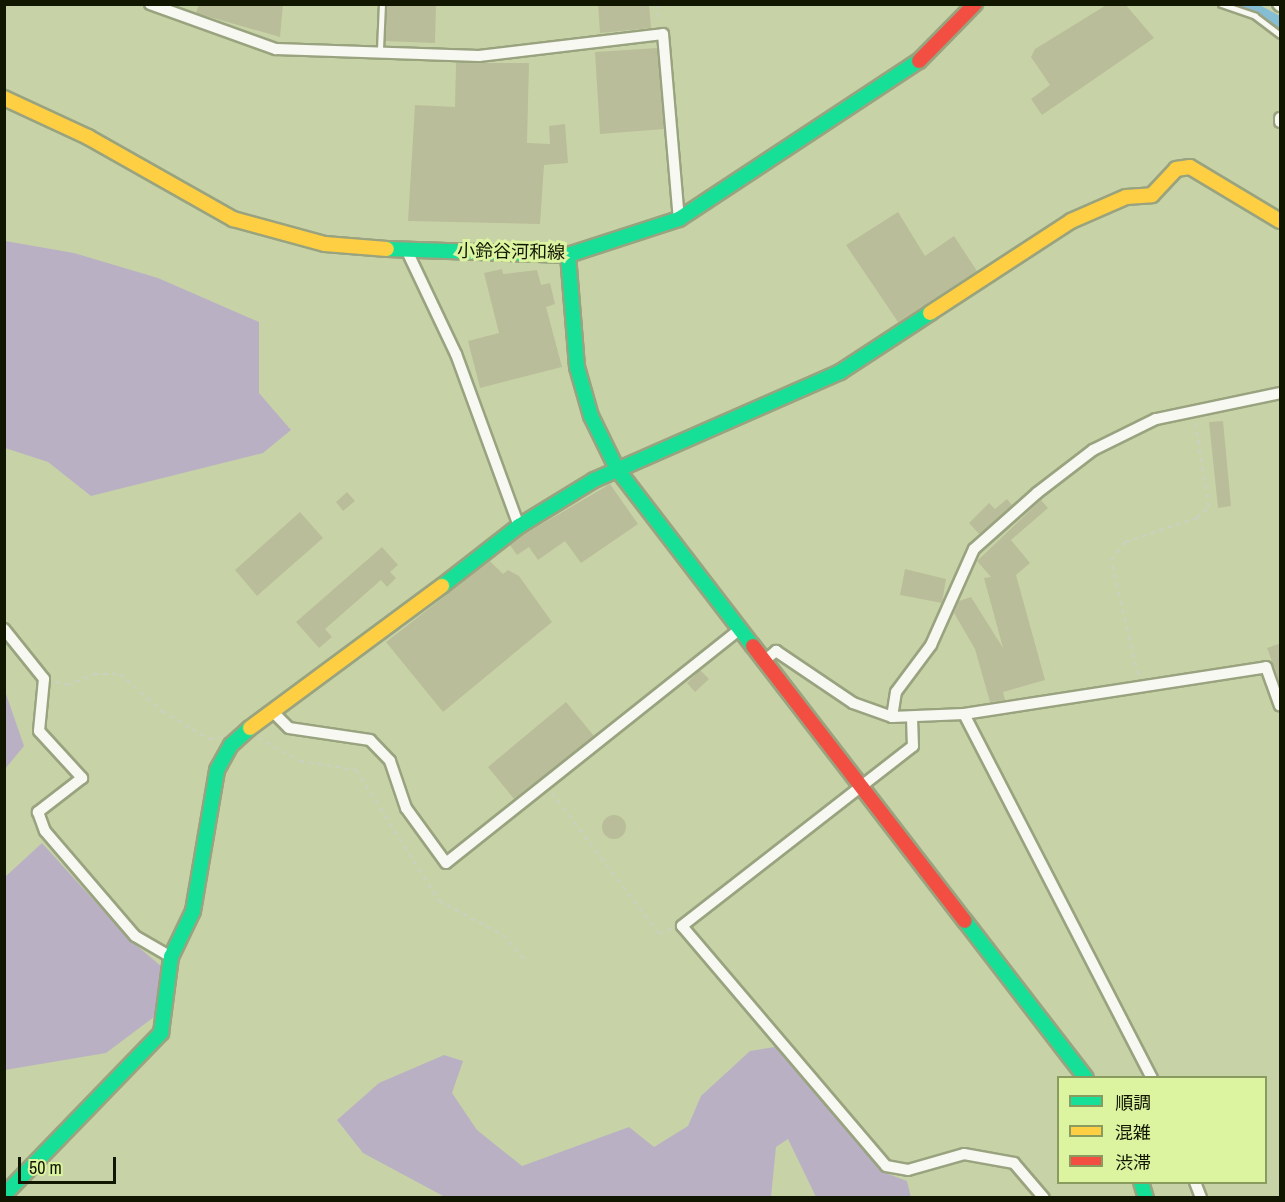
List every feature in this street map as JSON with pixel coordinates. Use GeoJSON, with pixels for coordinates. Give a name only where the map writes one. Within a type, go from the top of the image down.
{"type":"FeatureCollection","features":[{"type":"Feature","properties":{"kind":"street"},"geometry":{"type":"LineString","coordinates":[[150,4],[276,49],[380,49],[479,56],[663,34],[679,219]]}},
{"type":"Feature","properties":{"kind":"street","name":"小鈴谷河和線"},"geometry":{"type":"LineString","coordinates":[[4,98],[88,137],[233,219],[325,244],[407,251],[568,255],[679,219],[891,83],[936,47],[975,4]]}},
{"type":"Feature","properties":{"kind":"street"},"geometry":{"type":"LineString","coordinates":[[4,1195],[161,1033],[171,957],[194,912],[217,770],[231,745],[246,731],[274,713],[519,526],[617,469],[840,372],[1071,220],[1126,197],[1152,195],[1176,169],[1190,167],[1214,177],[1281,221]]}},
{"type":"Feature","properties":{"kind":"street"},"geometry":{"type":"LineString","coordinates":[[407,251],[456,354],[519,526]]}},
{"type":"Feature","properties":{"kind":"street"},"geometry":{"type":"LineString","coordinates":[[568,255],[577,367],[591,416],[617,469],[1085,1076]]}},
{"type":"Feature","properties":{"kind":"street"},"geometry":{"type":"LineString","coordinates":[[892,717],[896,692],[931,645],[951,594],[981,542],[1093,450],[1190,409],[1281,393]]}},
{"type":"Feature","properties":{"kind":"street"},"geometry":{"type":"LineString","coordinates":[[4,629],[44,679],[39,731],[82,778],[38,812],[45,831],[135,936],[171,957]]}},
{"type":"Feature","properties":{"kind":"street"},"geometry":{"type":"LineString","coordinates":[[274,713],[289,728],[370,740],[390,761],[406,808],[446,863],[547,786],[740,630]]}},
{"type":"Feature","properties":{"kind":"street"},"geometry":{"type":"LineString","coordinates":[[764,661],[776,651],[853,703],[892,717],[912,718],[964,714],[1266,667],[1281,706]]}},
{"type":"Feature","properties":{"kind":"street"},"geometry":{"type":"LineString","coordinates":[[964,714],[1151,1076]]}},
{"type":"Feature","properties":{"kind":"street"},"geometry":{"type":"LineString","coordinates":[[912,718],[913,746],[682,926],[886,1166],[908,1170],[964,1154],[1014,1163],[1044,1197]]}},
{"type":"Feature","properties":{"kind":"lane"},"geometry":{"type":"LineString","coordinates":[[380,49],[382,4]]}},
{"type":"Feature","properties":{"kind":"lane"},"geometry":{"type":"LineString","coordinates":[[1221,4],[1255,16],[1281,35]]}},
{"type":"Feature","properties":{"kind":"path"},"geometry":{"type":"LineString","coordinates":[[657,4],[663,34]]}},
{"type":"Feature","properties":{"kind":"path"},"geometry":{"type":"LineString","coordinates":[[1136,687],[1138,667],[1111,560],[1125,542],[1197,518],[1209,507],[1210,490],[1190,409]]}},
{"type":"Feature","properties":{"kind":"path"},"geometry":{"type":"LineString","coordinates":[[44,679],[68,685],[94,674],[120,674],[162,711],[209,739],[246,731],[300,761],[356,770],[439,901],[502,935],[526,961]]}},
{"type":"Feature","properties":{"kind":"path"},"geometry":{"type":"LineString","coordinates":[[547,786],[659,934],[682,926]]}},
{"type":"Feature","properties":{"kind":"shaded area"},"geometry":{"type":"Polygon","coordinates":[[[5,241],[74,253],[158,278],[259,322],[259,393],[291,430],[263,453],[91,496],[48,462],[5,448],[5,241]]]}},
{"type":"Feature","properties":{"kind":"shaded area"},"geometry":{"type":"Polygon","coordinates":[[[5,691],[24,746],[4,769],[5,691]]]}},
{"type":"Feature","properties":{"kind":"shaded area"},"geometry":{"type":"Polygon","coordinates":[[[42,843],[129,939],[162,967],[154,1017],[106,1053],[5,1070],[5,877],[42,843]]]}},
{"type":"Feature","properties":{"kind":"shaded area"},"geometry":{"type":"Polygon","coordinates":[[[781,1046],[883,1172],[907,1181],[911,1197],[816,1197],[788,1139],[776,1147],[771,1197],[445,1197],[363,1153],[337,1120],[379,1083],[444,1055],[463,1061],[452,1093],[477,1130],[522,1166],[629,1127],[654,1147],[688,1126],[701,1096],[750,1051],[781,1046]]]}},
{"type":"Feature","properties":{"kind":"building"},"geometry":{"type":"Polygon","coordinates":[[[199,4],[283,4],[280,37],[196,13],[199,4]]]}},
{"type":"Feature","properties":{"kind":"building"},"geometry":{"type":"Polygon","coordinates":[[[387,4],[436,4],[435,43],[385,41],[387,4]]]}},
{"type":"Feature","properties":{"kind":"building"},"geometry":{"type":"Polygon","coordinates":[[[598,4],[649,4],[651,28],[600,33],[598,4]]]}},
{"type":"Feature","properties":{"kind":"building"},"geometry":{"type":"Polygon","coordinates":[[[1108,4],[1125,4],[1154,38],[1042,115],[1031,99],[1050,85],[1031,57],[1035,49],[1108,4]]]}},
{"type":"Feature","properties":{"kind":"building"},"geometry":{"type":"Polygon","coordinates":[[[657,48],[664,129],[600,134],[595,52],[657,48]]]}},
{"type":"Feature","properties":{"kind":"building"},"geometry":{"type":"Polygon","coordinates":[[[456,63],[529,63],[527,143],[550,144],[549,126],[565,124],[568,163],[544,165],[540,224],[408,221],[415,105],[455,107],[456,63]]]}},
{"type":"Feature","properties":{"kind":"building"},"geometry":{"type":"Polygon","coordinates":[[[898,212],[925,256],[954,236],[977,271],[898,322],[846,245],[898,212]]]}},
{"type":"Feature","properties":{"kind":"building"},"geometry":{"type":"Polygon","coordinates":[[[502,269],[503,274],[537,270],[541,285],[550,283],[555,304],[546,307],[562,367],[480,388],[468,341],[499,333],[484,273],[502,269]]]}},
{"type":"Feature","properties":{"kind":"building"},"geometry":{"type":"Polygon","coordinates":[[[1223,421],[1231,506],[1218,508],[1209,422],[1223,421]]]}},
{"type":"Feature","properties":{"kind":"building"},"geometry":{"type":"Polygon","coordinates":[[[610,484],[638,524],[581,563],[565,541],[538,560],[529,547],[517,555],[510,545],[525,534],[610,484]]]}},
{"type":"Feature","properties":{"kind":"building"},"geometry":{"type":"Polygon","coordinates":[[[347,492],[355,501],[343,511],[336,502],[347,492]]]}},
{"type":"Feature","properties":{"kind":"building"},"geometry":{"type":"Polygon","coordinates":[[[1007,499],[1012,505],[979,534],[969,523],[989,503],[995,509],[1007,499]]]}},
{"type":"Feature","properties":{"kind":"building"},"geometry":{"type":"Polygon","coordinates":[[[1041,500],[1048,508],[1011,540],[1030,563],[1016,575],[1045,680],[1003,692],[1005,700],[990,702],[975,649],[954,613],[959,601],[971,597],[1003,648],[984,578],[991,577],[977,561],[1041,500]]]}},
{"type":"Feature","properties":{"kind":"building"},"geometry":{"type":"Polygon","coordinates":[[[300,512],[323,538],[257,596],[235,570],[300,512]]]}},
{"type":"Feature","properties":{"kind":"building"},"geometry":{"type":"Polygon","coordinates":[[[382,547],[398,565],[390,572],[396,578],[387,587],[381,580],[325,629],[332,637],[319,648],[296,622],[382,547]]]}},
{"type":"Feature","properties":{"kind":"building"},"geometry":{"type":"Polygon","coordinates":[[[490,561],[503,574],[508,570],[519,576],[552,622],[443,712],[386,642],[490,561]]]}},
{"type":"Feature","properties":{"kind":"building"},"geometry":{"type":"Polygon","coordinates":[[[905,569],[946,579],[942,603],[900,595],[905,569]]]}},
{"type":"Feature","properties":{"kind":"building"},"geometry":{"type":"Polygon","coordinates":[[[1281,643],[1281,683],[1280,683],[1267,648],[1281,643]]]}},
{"type":"Feature","properties":{"kind":"building"},"geometry":{"type":"Polygon","coordinates":[[[700,670],[709,679],[695,692],[687,683],[700,670]]]}},
{"type":"Feature","properties":{"kind":"building"},"geometry":{"type":"Polygon","coordinates":[[[566,702],[594,736],[514,799],[488,767],[566,702]]]}},
{"type":"Feature","properties":{"kind":"building"},"geometry":{"type":"Polygon","coordinates":[[[614,815],[623,818],[626,827],[623,836],[614,839],[605,836],[602,827],[605,818],[614,815]]]}},
{"type":"Feature","properties":{"kind":"waterway"},"geometry":{"type":"LineString","coordinates":[[1243,4],[1280,24]]}},
{"type":"Feature","properties":{"kind":"traffic: fast"},"geometry":{"type":"LineString","coordinates":[[387,249],[568,255],[679,219],[919,61]]}},
{"type":"Feature","properties":{"kind":"traffic: fast"},"geometry":{"type":"LineString","coordinates":[[568,255],[577,367],[591,416],[617,469],[753,646]]}},
{"type":"Feature","properties":{"kind":"traffic: fast"},"geometry":{"type":"LineString","coordinates":[[442,586],[519,526],[594,480],[840,372],[930,313]]}},
{"type":"Feature","properties":{"kind":"traffic: fast"},"geometry":{"type":"LineString","coordinates":[[4,1195],[161,1033],[171,957],[193,911],[217,770],[231,745],[250,728]]}},
{"type":"Feature","properties":{"kind":"traffic: fast"},"geometry":{"type":"LineString","coordinates":[[965,921],[1084,1076]]}},
{"type":"Feature","properties":{"kind":"traffic: fast"},"geometry":{"type":"LineString","coordinates":[[1142,1184],[1146,1198]]}},
{"type":"Feature","properties":{"kind":"traffic: slow"},"geometry":{"type":"LineString","coordinates":[[4,98],[88,137],[233,219],[325,244],[387,249]]}},
{"type":"Feature","properties":{"kind":"traffic: slow"},"geometry":{"type":"LineString","coordinates":[[930,313],[1071,221],[1126,197],[1152,195],[1176,169],[1190,167],[1280,221]]}},
{"type":"Feature","properties":{"kind":"traffic: slow"},"geometry":{"type":"LineString","coordinates":[[250,728],[442,586]]}},
{"type":"Feature","properties":{"kind":"traffic: jam"},"geometry":{"type":"LineString","coordinates":[[919,61],[975,4]]}},
{"type":"Feature","properties":{"kind":"traffic: jam"},"geometry":{"type":"LineString","coordinates":[[753,646],[965,921]]}}]}
